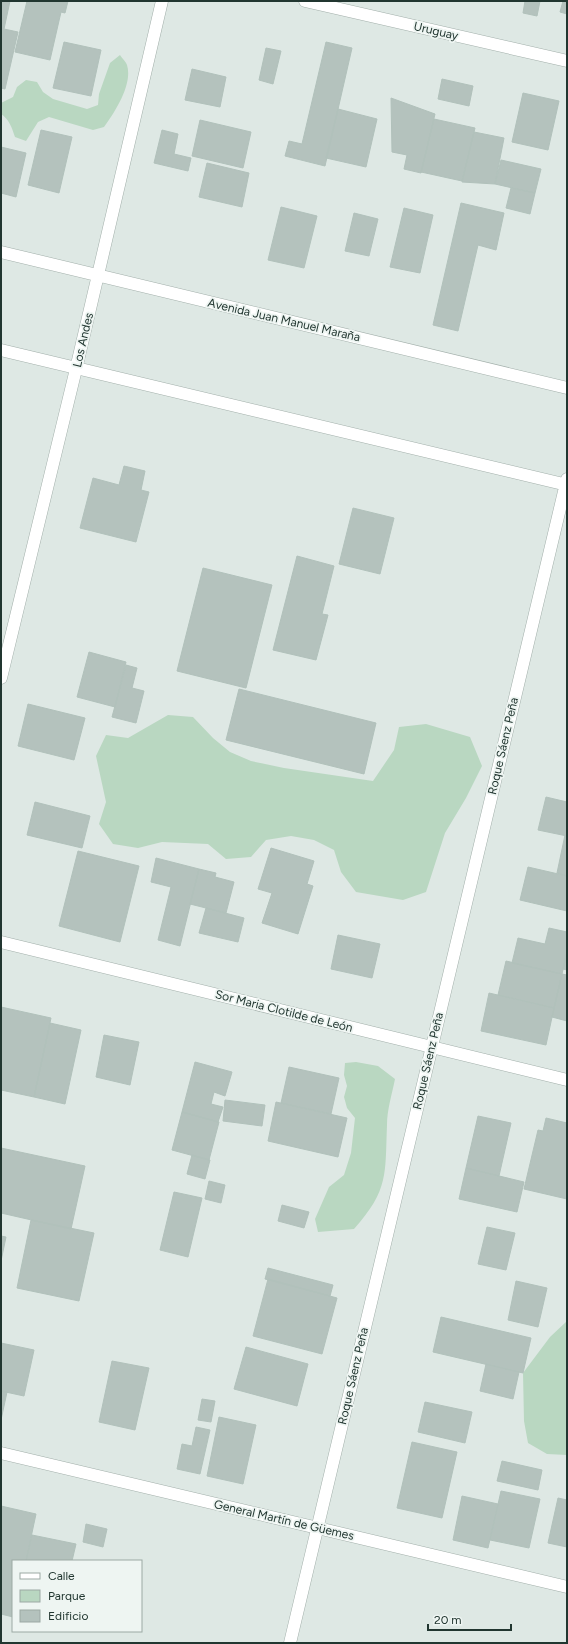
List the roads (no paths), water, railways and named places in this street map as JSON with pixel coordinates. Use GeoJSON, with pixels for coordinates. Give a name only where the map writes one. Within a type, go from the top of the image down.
{"type":"FeatureCollection","features":[{"type":"Feature","properties":{"kind":"street","name":"Los Andes"},"geometry":{"type":"LineString","coordinates":[[1,678],[98,276],[162,1]]}},
{"type":"Feature","properties":{"kind":"street","name":"Uruguay"},"geometry":{"type":"LineString","coordinates":[[305,1],[567,61]]}},
{"type":"Feature","properties":{"kind":"street","name":"Avenida Juan Manuel Maraña"},"geometry":{"type":"LineString","coordinates":[[1,252],[567,388]]}},
{"type":"Feature","properties":{"kind":"street"},"geometry":{"type":"LineString","coordinates":[[1,350],[567,483]]}},
{"type":"Feature","properties":{"kind":"street","name":"Roque Sáenz Peña"},"geometry":{"type":"LineString","coordinates":[[290,1643],[316,1527],[567,483]]}},
{"type":"Feature","properties":{"kind":"street","name":"Sor Maria Clotilde de León"},"geometry":{"type":"LineString","coordinates":[[1,942],[567,1080]]}},
{"type":"Feature","properties":{"kind":"street","name":"General Martín de Güemes"},"geometry":{"type":"LineString","coordinates":[[1,1453],[567,1587]]}}]}
